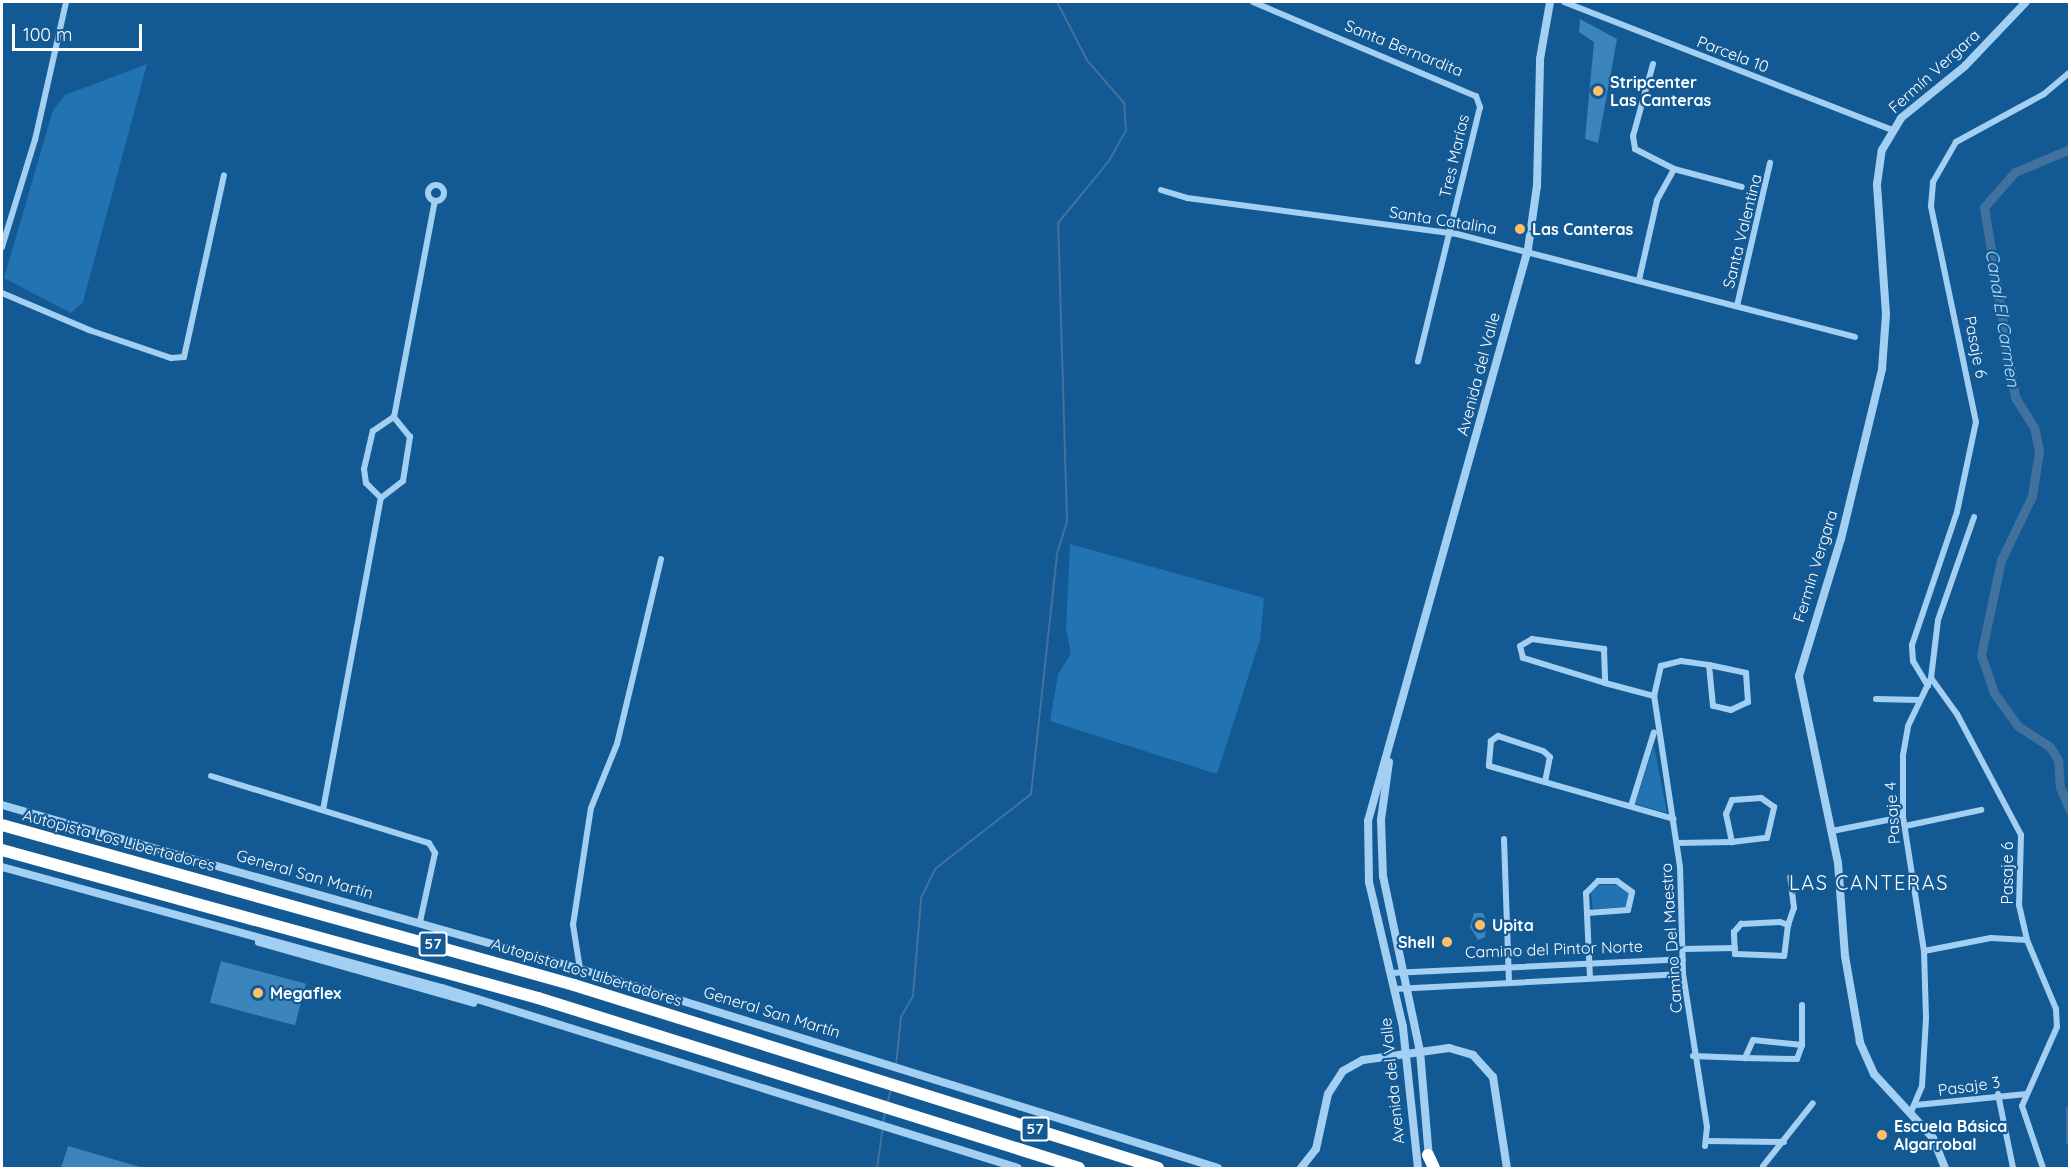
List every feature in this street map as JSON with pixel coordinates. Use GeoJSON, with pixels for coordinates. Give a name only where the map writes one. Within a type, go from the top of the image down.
{"type":"FeatureCollection","features":[{"type":"Feature","properties":{"kind":"highway","name":"Autopista Los Libertadores"},"geometry":{"type":"LineString","coordinates":[[2,825],[523,970],[1158,1168]]}},
{"type":"Feature","properties":{"kind":"highway","name":"57"},"geometry":{"type":"LineString","coordinates":[[2,850],[498,987],[1079,1168]]}},
{"type":"Feature","properties":{"kind":"highway"},"geometry":{"type":"LineString","coordinates":[[1428,1155],[1434,1168]]}},
{"type":"Feature","properties":{"kind":"street"},"geometry":{"type":"LineString","coordinates":[[2,247],[35,140],[66,2]]}},
{"type":"Feature","properties":{"kind":"street","name":"Santa Bernardita"},"geometry":{"type":"LineString","coordinates":[[1253,2],[1476,96]]}},
{"type":"Feature","properties":{"kind":"street","name":"Avenida del Valle"},"geometry":{"type":"LineString","coordinates":[[1418,1168],[1405,1053],[1395,990],[1366,852],[1371,806],[1391,746],[1528,249],[1537,186],[1539,68],[1550,2]]}},
{"type":"Feature","properties":{"kind":"street","name":"Parcela 10"},"geometry":{"type":"LineString","coordinates":[[1564,2],[1892,130]]}},
{"type":"Feature","properties":{"kind":"street","name":"Fermín Vergara"},"geometry":{"type":"LineString","coordinates":[[1945,1168],[1937,1144],[1913,1109],[1874,1074],[1860,1042],[1832,831],[1798,676],[1841,539],[1882,369],[1886,314],[1877,184],[1892,130],[1988,45],[2026,2]]}},
{"type":"Feature","properties":{"kind":"street"},"geometry":{"type":"LineString","coordinates":[[1653,64],[1633,143],[1674,169],[1742,187]]}},
{"type":"Feature","properties":{"kind":"street","name":"Pasaje 6"},"geometry":{"type":"LineString","coordinates":[[1928,686],[1913,661],[1912,645],[1958,512],[1976,422],[1931,206],[1933,182],[1956,142],[2044,94],[2070,72]]}},
{"type":"Feature","properties":{"kind":"street","name":"Tres Marías"},"geometry":{"type":"LineString","coordinates":[[1418,362],[1480,107],[1476,96]]}},
{"type":"Feature","properties":{"kind":"street","name":"Santa Valentina"},"geometry":{"type":"LineString","coordinates":[[1737,306],[1770,163]]}},
{"type":"Feature","properties":{"kind":"street"},"geometry":{"type":"LineString","coordinates":[[1640,280],[1656,206],[1674,169]]}},
{"type":"Feature","properties":{"kind":"street"},"geometry":{"type":"LineString","coordinates":[[2,293],[89,330],[171,358],[184,357],[224,175]]}},
{"type":"Feature","properties":{"kind":"street","name":"Santa Catalina"},"geometry":{"type":"LineString","coordinates":[[1161,190],[1187,198],[1450,233],[1528,249],[1854,337]]}},
{"type":"Feature","properties":{"kind":"street"},"geometry":{"type":"LineString","coordinates":[[381,498],[366,483],[364,469],[373,431],[394,417],[435,201]]}},
{"type":"Feature","properties":{"kind":"street"},"geometry":{"type":"LineString","coordinates":[[323,810],[381,498],[400,487],[408,450],[409,434],[394,417]]}},
{"type":"Feature","properties":{"kind":"street"},"geometry":{"type":"LineString","coordinates":[[1931,678],[1938,620],[1974,517]]}},
{"type":"Feature","properties":{"kind":"street"},"geometry":{"type":"LineString","coordinates":[[580,969],[573,925],[591,808],[617,744],[660,559]]}},
{"type":"Feature","properties":{"kind":"street"},"geometry":{"type":"LineString","coordinates":[[1605,683],[1608,654],[1598,647],[1532,639],[1520,646],[1527,660],[1605,683],[1653,696]]}},
{"type":"Feature","properties":{"kind":"street","name":"Camino Del Maestro"},"geometry":{"type":"LineString","coordinates":[[1709,665],[1713,706],[1731,710],[1748,702],[1746,673],[1709,665],[1681,661],[1661,666],[1653,696],[1655,729],[1677,843],[1683,974],[1706,1143],[1784,1142]]}},
{"type":"Feature","properties":{"kind":"street","name":"Pasaje 6"},"geometry":{"type":"LineString","coordinates":[[1931,678],[2021,835],[2019,905],[2027,940],[2056,1009],[2057,1027],[2026,1094],[2024,1121],[2043,1168]]}},
{"type":"Feature","properties":{"kind":"street","name":"Pasaje 4"},"geometry":{"type":"LineString","coordinates":[[1913,1109],[1924,1072],[1924,951],[1903,817],[1903,755],[1920,700],[1931,678]]}},
{"type":"Feature","properties":{"kind":"street"},"geometry":{"type":"LineString","coordinates":[[1876,699],[1920,700]]}},
{"type":"Feature","properties":{"kind":"street","name":"Camino Del Maestro"},"geometry":{"type":"LineString","coordinates":[[1631,806],[1655,729]]}},
{"type":"Feature","properties":{"kind":"street"},"geometry":{"type":"LineString","coordinates":[[1545,782],[1550,757],[1543,751],[1498,736],[1491,741],[1489,766],[1674,819]]}},
{"type":"Feature","properties":{"kind":"street","name":"Avenida del Valle"},"geometry":{"type":"LineString","coordinates":[[1391,746],[1382,861],[1420,1051],[1429,1168]]}},
{"type":"Feature","properties":{"kind":"street"},"geometry":{"type":"LineString","coordinates":[[211,776],[432,846],[420,922]]}},
{"type":"Feature","properties":{"kind":"street"},"geometry":{"type":"LineString","coordinates":[[1677,843],[1732,842],[1767,838],[1774,807],[1761,798],[1732,800],[1726,805],[1732,842]]}},
{"type":"Feature","properties":{"kind":"street","name":"General San Martín"},"geometry":{"type":"LineString","coordinates":[[2,805],[580,969],[1218,1168]]}},
{"type":"Feature","properties":{"kind":"street"},"geometry":{"type":"LineString","coordinates":[[1905,826],[1980,810]]}},
{"type":"Feature","properties":{"kind":"street"},"geometry":{"type":"LineString","coordinates":[[1832,831],[1903,817]]}},
{"type":"Feature","properties":{"kind":"street"},"geometry":{"type":"LineString","coordinates":[[1504,839],[1509,981]]}},
{"type":"Feature","properties":{"kind":"street"},"geometry":{"type":"LineString","coordinates":[[2,867],[499,1006],[1018,1168]]}},
{"type":"Feature","properties":{"kind":"street"},"geometry":{"type":"LineString","coordinates":[[1788,925],[1741,924],[1734,932],[1735,948],[1743,958],[1784,956],[1788,925],[1794,908],[1790,877]]}},
{"type":"Feature","properties":{"kind":"street"},"geometry":{"type":"LineString","coordinates":[[1587,913],[1628,910],[1632,892],[1617,881],[1598,881],[1586,893],[1590,977]]}},
{"type":"Feature","properties":{"kind":"street"},"geometry":{"type":"LineString","coordinates":[[1924,951],[1991,938],[2027,940]]}},
{"type":"Feature","properties":{"kind":"street"},"geometry":{"type":"LineString","coordinates":[[1683,948],[1735,948]]}},
{"type":"Feature","properties":{"kind":"street","name":"Camino del Pintor Norte"},"geometry":{"type":"LineString","coordinates":[[1391,973],[1508,965],[1683,958]]}},
{"type":"Feature","properties":{"kind":"street","name":"Camino del Pintor Norte"},"geometry":{"type":"LineString","coordinates":[[1395,990],[1408,987],[1509,981],[1683,974]]}},
{"type":"Feature","properties":{"kind":"street"},"geometry":{"type":"LineString","coordinates":[[1693,1056],[1797,1059],[1802,1045],[1802,1005]]}},
{"type":"Feature","properties":{"kind":"street"},"geometry":{"type":"LineString","coordinates":[[1745,1058],[1753,1040],[1802,1045]]}},
{"type":"Feature","properties":{"kind":"street"},"geometry":{"type":"LineString","coordinates":[[1301,1168],[1316,1149],[1328,1094],[1338,1076],[1357,1062],[1420,1051],[1458,1049],[1486,1066],[1497,1091],[1507,1168]]}},
{"type":"Feature","properties":{"kind":"street"},"geometry":{"type":"LineString","coordinates":[[1998,1094],[2013,1168]]}},
{"type":"Feature","properties":{"kind":"street","name":"Pasaje 3"},"geometry":{"type":"LineString","coordinates":[[1913,1109],[1998,1094],[2026,1094]]}},
{"type":"Feature","properties":{"kind":"street"},"geometry":{"type":"LineString","coordinates":[[1763,1166],[1813,1103]]}},
{"type":"Feature","properties":{"kind":"shaded area"},"geometry":{"type":"Polygon","coordinates":[[[147,64],[83,302],[71,313],[4,278],[53,110],[65,95],[147,64]]]}},
{"type":"Feature","properties":{"kind":"shaded area"},"geometry":{"type":"Polygon","coordinates":[[[1070,544],[1264,598],[1260,640],[1217,774],[1050,721],[1058,674],[1071,654],[1066,628],[1070,544]]]}},
{"type":"Feature","properties":{"kind":"shaded area"},"geometry":{"type":"Polygon","coordinates":[[[1654,746],[1667,813],[1635,804],[1654,746]]]}},
{"type":"Feature","properties":{"kind":"shaded area"},"geometry":{"type":"Polygon","coordinates":[[[1599,885],[1621,885],[1631,896],[1627,907],[1593,909],[1591,893],[1599,885]]]}},
{"type":"Feature","properties":{"kind":"building","name":"Stripcenter Las Canteras"},"geometry":{"type":"Polygon","coordinates":[[[1580,19],[1617,39],[1598,143],[1585,139],[1594,42],[1579,32],[1580,19]]]}},
{"type":"Feature","properties":{"kind":"building","name":"Upita"},"geometry":{"type":"Polygon","coordinates":[[[1474,913],[1483,913],[1487,922],[1485,937],[1478,940],[1470,927],[1474,913]]]}},
{"type":"Feature","properties":{"kind":"building","name":"Megaflex"},"geometry":{"type":"Polygon","coordinates":[[[221,961],[306,984],[295,1025],[210,1003],[221,961]]]}},
{"type":"Feature","properties":{"kind":"building"},"geometry":{"type":"Polygon","coordinates":[[[68,1146],[140,1167],[61,1168],[68,1146]]]}},
{"type":"Feature","properties":{"kind":"waterway"},"geometry":{"type":"LineString","coordinates":[[896,1066],[901,1017],[913,996],[921,898],[935,869],[1031,794],[1057,554],[1067,521],[1058,223],[1109,161],[1126,130],[1124,103],[1087,60],[1057,2]]}},
{"type":"Feature","properties":{"kind":"waterway","name":"Canal El Carmen"},"geometry":{"type":"LineString","coordinates":[[2070,149],[2015,172],[1984,207],[2015,397],[2034,427],[2039,451],[2032,496],[2001,560],[1981,655],[1994,693],[2018,726],[2050,747],[2058,760],[2060,787],[2070,811]]}},
{"type":"Feature","properties":{"kind":"waterway"},"geometry":{"type":"LineString","coordinates":[[887,1104],[891,1089]]}},
{"type":"Feature","properties":{"kind":"waterway","name":"Canal El Carmen"},"geometry":{"type":"LineString","coordinates":[[2070,1109],[2070,1141]]}},
{"type":"Feature","properties":{"kind":"waterway"},"geometry":{"type":"LineString","coordinates":[[877,1168],[885,1112]]}},
{"type":"Feature","properties":{"kind":"place","name":"Stripcenter Las Canteras"},"geometry":{"type":"Point","coordinates":[1598,91]}},
{"type":"Feature","properties":{"kind":"place","name":"Las Canteras"},"geometry":{"type":"Point","coordinates":[1520,229]}},
{"type":"Feature","properties":{"kind":"place","name":"Upita"},"geometry":{"type":"Point","coordinates":[1480,925]}},
{"type":"Feature","properties":{"kind":"place","name":"Shell"},"geometry":{"type":"Point","coordinates":[1447,942]}},
{"type":"Feature","properties":{"kind":"place","name":"Megaflex"},"geometry":{"type":"Point","coordinates":[258,993]}},
{"type":"Feature","properties":{"kind":"place","name":"Escuela Básica Algarrobal"},"geometry":{"type":"Point","coordinates":[1882,1135]}},
{"type":"Feature","properties":{"kind":"district","name":"LAS CANTERAS"},"geometry":{"type":"Point","coordinates":[1869,882]}}]}
